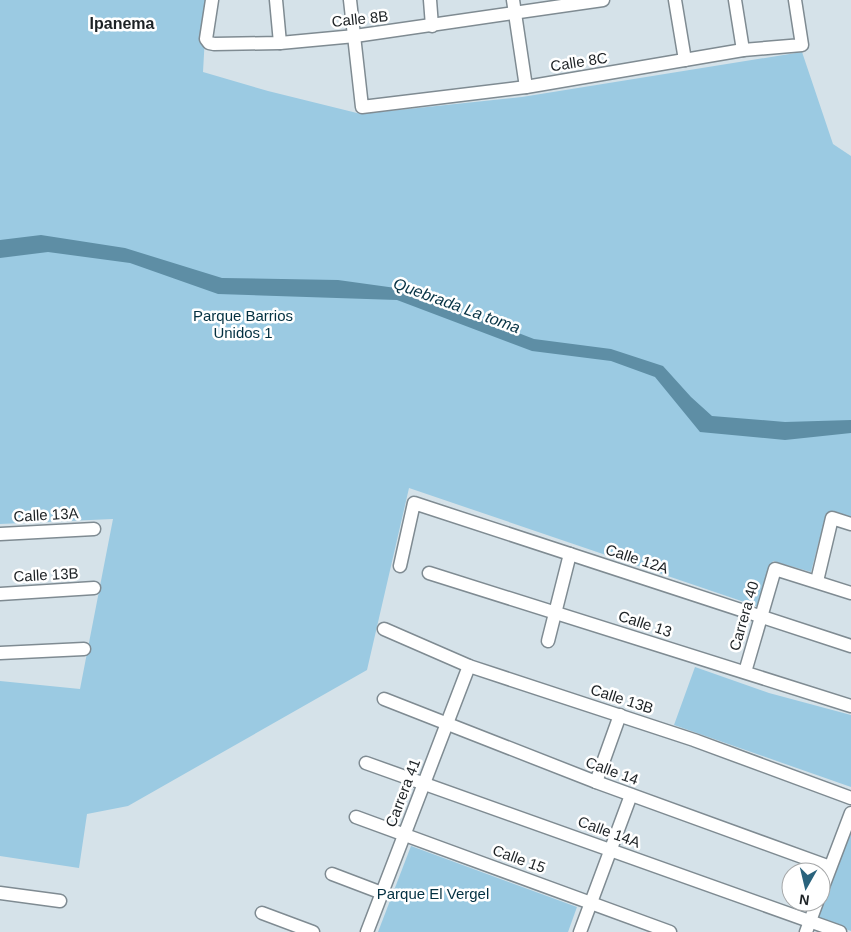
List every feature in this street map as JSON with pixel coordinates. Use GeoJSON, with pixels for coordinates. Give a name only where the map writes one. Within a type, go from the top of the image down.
{"type":"FeatureCollection","features":[{"type":"Feature","properties":{"kind":"street","name":"Calle 8B"},"geometry":{"type":"LineString","coordinates":[[212,0],[206,39],[209,43],[214,44],[280,43],[355,36],[432,26],[514,6],[602,0]]}},
{"type":"Feature","properties":{"kind":"street"},"geometry":{"type":"LineString","coordinates":[[276,0],[280,43]]}},
{"type":"Feature","properties":{"kind":"street"},"geometry":{"type":"LineString","coordinates":[[350,0],[355,36]]}},
{"type":"Feature","properties":{"kind":"street"},"geometry":{"type":"LineString","coordinates":[[430,0],[432,26]]}},
{"type":"Feature","properties":{"kind":"street"},"geometry":{"type":"LineString","coordinates":[[675,0],[685,60]]}},
{"type":"Feature","properties":{"kind":"street"},"geometry":{"type":"LineString","coordinates":[[734,0],[743,50]]}},
{"type":"Feature","properties":{"kind":"street","name":"Calle 8C"},"geometry":{"type":"LineString","coordinates":[[355,36],[362,108],[526,87],[743,50],[802,45],[795,0]]}},
{"type":"Feature","properties":{"kind":"street"},"geometry":{"type":"LineString","coordinates":[[514,6],[526,87]]}},
{"type":"Feature","properties":{"kind":"street","name":"Calle 12A"},"geometry":{"type":"LineString","coordinates":[[400,566],[414,504],[851,646]]}},
{"type":"Feature","properties":{"kind":"street"},"geometry":{"type":"LineString","coordinates":[[851,524],[832,518],[817,581],[851,593]]}},
{"type":"Feature","properties":{"kind":"street","name":"Calle 13A"},"geometry":{"type":"LineString","coordinates":[[0,534],[94,528]]}},
{"type":"Feature","properties":{"kind":"street"},"geometry":{"type":"LineString","coordinates":[[548,641],[570,554]]}},
{"type":"Feature","properties":{"kind":"street","name":"Carrera 40"},"geometry":{"type":"LineString","coordinates":[[745,672],[775,569],[817,581]]}},
{"type":"Feature","properties":{"kind":"street","name":"Calle 13"},"geometry":{"type":"LineString","coordinates":[[429,573],[851,706]]}},
{"type":"Feature","properties":{"kind":"street","name":"Calle 13B"},"geometry":{"type":"LineString","coordinates":[[0,594],[94,588]]}},
{"type":"Feature","properties":{"kind":"street","name":"Calle 13B"},"geometry":{"type":"LineString","coordinates":[[384,630],[469,666],[694,740],[851,798]]}},
{"type":"Feature","properties":{"kind":"street"},"geometry":{"type":"LineString","coordinates":[[0,653],[84,649]]}},
{"type":"Feature","properties":{"kind":"street","name":"Carrera 41"},"geometry":{"type":"LineString","coordinates":[[368,932],[469,666]]}},
{"type":"Feature","properties":{"kind":"street","name":"Calle 14"},"geometry":{"type":"LineString","coordinates":[[384,699],[596,782],[816,862]]}},
{"type":"Feature","properties":{"kind":"street"},"geometry":{"type":"LineString","coordinates":[[596,782],[620,716]]}},
{"type":"Feature","properties":{"kind":"street","name":"Calle 14A"},"geometry":{"type":"LineString","coordinates":[[366,763],[610,850],[808,927],[840,932]]}},
{"type":"Feature","properties":{"kind":"street"},"geometry":{"type":"LineString","coordinates":[[580,932],[631,795]]}},
{"type":"Feature","properties":{"kind":"street"},"geometry":{"type":"LineString","coordinates":[[831,864],[851,813]]}},
{"type":"Feature","properties":{"kind":"street","name":"Calle 15"},"geometry":{"type":"LineString","coordinates":[[356,817],[670,932]]}},
{"type":"Feature","properties":{"kind":"street"},"geometry":{"type":"LineString","coordinates":[[332,874],[382,893]]}},
{"type":"Feature","properties":{"kind":"street"},"geometry":{"type":"LineString","coordinates":[[0,893],[60,902]]}},
{"type":"Feature","properties":{"kind":"street"},"geometry":{"type":"LineString","coordinates":[[808,927],[813,912]]}},
{"type":"Feature","properties":{"kind":"street"},"geometry":{"type":"LineString","coordinates":[[262,913],[313,932]]}},
{"type":"Feature","properties":{"kind":"green space","name":"Parque Barrios Unidos 1"},"geometry":{"type":"Polygon","coordinates":[[[0,0],[207,0],[203,72],[268,91],[361,114],[522,97],[802,52],[833,144],[851,156],[851,520],[826,514],[811,572],[773,561],[759,607],[409,488],[367,670],[128,806],[87,814],[79,868],[0,856],[0,681],[80,689],[113,519],[0,524],[0,0]]]}},
{"type":"Feature","properties":{"kind":"green space"},"geometry":{"type":"Polygon","coordinates":[[[695,667],[769,693],[851,715],[851,787],[674,725],[695,667]]]}},
{"type":"Feature","properties":{"kind":"green space"},"geometry":{"type":"Polygon","coordinates":[[[851,834],[851,931],[817,919],[820,912],[831,912],[831,881],[851,834]]]}},
{"type":"Feature","properties":{"kind":"green space","name":"Parque El Vergel"},"geometry":{"type":"Polygon","coordinates":[[[411,846],[577,907],[568,932],[378,932],[411,846]]]}},
{"type":"Feature","properties":{"kind":"shaded area"},"geometry":{"type":"Polygon","coordinates":[[[41,235],[125,248],[222,278],[338,280],[403,289],[534,339],[611,349],[663,366],[691,397],[712,416],[785,422],[851,420],[851,433],[785,440],[700,432],[655,377],[611,361],[532,351],[397,300],[218,294],[130,263],[48,252],[0,258],[0,240],[41,235]]]}},
{"type":"Feature","properties":{"kind":"district","name":"Ipanema"},"geometry":{"type":"Point","coordinates":[122,23]}},
{"type":"Feature","properties":{"kind":"water label","name":"Quebrada La toma"},"geometry":{"type":"Point","coordinates":[457,305]}}]}
